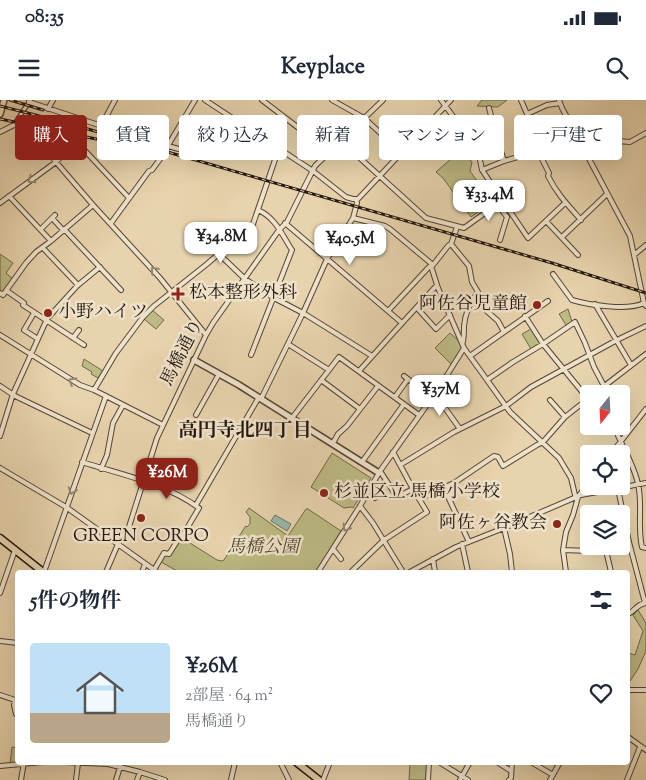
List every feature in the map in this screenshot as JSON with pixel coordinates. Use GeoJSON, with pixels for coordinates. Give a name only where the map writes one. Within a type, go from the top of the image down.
{"type":"FeatureCollection","features":[{"type":"Feature","properties":{"kind":"main road"},"geometry":{"type":"LineString","coordinates":[[0,538],[41,570]]}},
{"type":"Feature","properties":{"kind":"main road"},"geometry":{"type":"LineString","coordinates":[[300,765],[319,780]]}},
{"type":"Feature","properties":{"kind":"street"},"geometry":{"type":"LineString","coordinates":[[0,114],[4,100]]}},
{"type":"Feature","properties":{"kind":"street"},"geometry":{"type":"LineString","coordinates":[[48,109],[53,100]]}},
{"type":"Feature","properties":{"kind":"street"},"geometry":{"type":"LineString","coordinates":[[107,115],[115,100]]}},
{"type":"Feature","properties":{"kind":"street"},"geometry":{"type":"LineString","coordinates":[[169,143],[195,100]]}},
{"type":"Feature","properties":{"kind":"street"},"geometry":{"type":"LineString","coordinates":[[205,100],[228,115]]}},
{"type":"Feature","properties":{"kind":"street"},"geometry":{"type":"LineString","coordinates":[[262,100],[297,127]]}},
{"type":"Feature","properties":{"kind":"street"},"geometry":{"type":"LineString","coordinates":[[332,100],[359,115]]}},
{"type":"Feature","properties":{"kind":"street","name":"馬橋通り"},"geometry":{"type":"LineString","coordinates":[[367,115],[383,100]]}},
{"type":"Feature","properties":{"kind":"street"},"geometry":{"type":"LineString","coordinates":[[441,100],[478,150],[482,170],[528,238],[565,203]]}},
{"type":"Feature","properties":{"kind":"street"},"geometry":{"type":"LineString","coordinates":[[436,115],[451,100]]}},
{"type":"Feature","properties":{"kind":"street"},"geometry":{"type":"LineString","coordinates":[[521,100],[527,114],[546,105],[560,102],[566,115]]}},
{"type":"Feature","properties":{"kind":"street"},"geometry":{"type":"LineString","coordinates":[[0,132],[14,125],[29,101],[97,125]]}},
{"type":"Feature","properties":{"kind":"street"},"geometry":{"type":"LineString","coordinates":[[489,108],[504,161]]}},
{"type":"Feature","properties":{"kind":"street"},"geometry":{"type":"LineString","coordinates":[[369,123],[379,132]]}},
{"type":"Feature","properties":{"kind":"street"},"geometry":{"type":"LineString","coordinates":[[14,125],[30,128],[56,162],[172,292],[206,335]]}},
{"type":"Feature","properties":{"kind":"street"},"geometry":{"type":"LineString","coordinates":[[622,141],[630,142],[646,134]]}},
{"type":"Feature","properties":{"kind":"street"},"geometry":{"type":"LineString","coordinates":[[87,153],[129,198]]}},
{"type":"Feature","properties":{"kind":"street"},"geometry":{"type":"LineString","coordinates":[[287,153],[313,170],[346,196],[356,199],[394,160]]}},
{"type":"Feature","properties":{"kind":"street"},"geometry":{"type":"LineString","coordinates":[[482,170],[514,158]]}},
{"type":"Feature","properties":{"kind":"street"},"geometry":{"type":"LineString","coordinates":[[111,223],[159,160]]}},
{"type":"Feature","properties":{"kind":"street"},"geometry":{"type":"LineString","coordinates":[[94,390],[116,353],[143,317],[253,224],[275,160]]}},
{"type":"Feature","properties":{"kind":"street","name":"馬橋通り"},"geometry":{"type":"LineString","coordinates":[[107,570],[118,544],[128,530],[150,458],[163,425],[206,335],[279,230],[286,223],[313,170],[322,160]]}},
{"type":"Feature","properties":{"kind":"street"},"geometry":{"type":"LineString","coordinates":[[362,160],[426,218],[457,227],[464,228],[514,194]]}},
{"type":"Feature","properties":{"kind":"street"},"geometry":{"type":"LineString","coordinates":[[542,160],[549,173],[548,176],[556,190],[581,220]]}},
{"type":"Feature","properties":{"kind":"street"},"geometry":{"type":"LineString","coordinates":[[554,274],[572,300],[631,307],[645,304],[630,236],[589,160]]}},
{"type":"Feature","properties":{"kind":"street"},"geometry":{"type":"LineString","coordinates":[[0,202],[56,162]]}},
{"type":"Feature","properties":{"kind":"street"},"geometry":{"type":"LineString","coordinates":[[0,194],[7,197],[51,241]]}},
{"type":"Feature","properties":{"kind":"street"},"geometry":{"type":"LineString","coordinates":[[562,237],[607,194]]}},
{"type":"Feature","properties":{"kind":"street"},"geometry":{"type":"LineString","coordinates":[[196,505],[275,372],[327,259],[353,218],[356,199]]}},
{"type":"Feature","properties":{"kind":"street"},"geometry":{"type":"LineString","coordinates":[[498,204],[506,217],[500,240]]}},
{"type":"Feature","properties":{"kind":"street"},"geometry":{"type":"LineString","coordinates":[[0,293],[3,295],[7,291],[36,252],[93,205]]}},
{"type":"Feature","properties":{"kind":"street"},"geometry":{"type":"LineString","coordinates":[[251,355],[292,250],[273,220],[258,210]]}},
{"type":"Feature","properties":{"kind":"street"},"geometry":{"type":"LineString","coordinates":[[40,229],[54,216],[121,290]]}},
{"type":"Feature","properties":{"kind":"street"},"geometry":{"type":"LineString","coordinates":[[353,218],[390,229],[432,266],[437,285],[464,348],[506,406],[559,458],[571,478],[575,495],[578,497]]}},
{"type":"Feature","properties":{"kind":"street"},"geometry":{"type":"LineString","coordinates":[[546,221],[578,254]]}},
{"type":"Feature","properties":{"kind":"street"},"geometry":{"type":"LineString","coordinates":[[286,223],[402,323]]}},
{"type":"Feature","properties":{"kind":"street"},"geometry":{"type":"LineString","coordinates":[[388,311],[451,244],[457,227]]}},
{"type":"Feature","properties":{"kind":"street"},"geometry":{"type":"LineString","coordinates":[[451,244],[469,266],[472,282],[478,292],[473,299],[464,324],[463,342]]}},
{"type":"Feature","properties":{"kind":"street"},"geometry":{"type":"LineString","coordinates":[[634,255],[646,245]]}},
{"type":"Feature","properties":{"kind":"street"},"geometry":{"type":"LineString","coordinates":[[43,248],[78,286]]}},
{"type":"Feature","properties":{"kind":"street"},"geometry":{"type":"LineString","coordinates":[[219,254],[245,278],[274,298],[303,313],[372,356]]}},
{"type":"Feature","properties":{"kind":"street"},"geometry":{"type":"LineString","coordinates":[[0,436],[13,394],[46,321],[78,286],[100,267]]}},
{"type":"Feature","properties":{"kind":"street"},"geometry":{"type":"LineString","coordinates":[[640,279],[646,279]]}},
{"type":"Feature","properties":{"kind":"street"},"geometry":{"type":"LineString","coordinates":[[359,372],[437,285]]}},
{"type":"Feature","properties":{"kind":"street"},"geometry":{"type":"LineString","coordinates":[[7,291],[34,313],[84,345]]}},
{"type":"Feature","properties":{"kind":"street"},"geometry":{"type":"LineString","coordinates":[[473,299],[498,321],[504,332]]}},
{"type":"Feature","properties":{"kind":"street"},"geometry":{"type":"LineString","coordinates":[[470,356],[548,300]]}},
{"type":"Feature","properties":{"kind":"street"},"geometry":{"type":"LineString","coordinates":[[595,304],[631,365]]}},
{"type":"Feature","properties":{"kind":"street"},"geometry":{"type":"LineString","coordinates":[[417,308],[436,329],[450,314]]}},
{"type":"Feature","properties":{"kind":"street"},"geometry":{"type":"LineString","coordinates":[[34,313],[24,330],[38,339]]}},
{"type":"Feature","properties":{"kind":"street"},"geometry":{"type":"LineString","coordinates":[[525,316],[543,344],[580,388]]}},
{"type":"Feature","properties":{"kind":"street"},"geometry":{"type":"LineString","coordinates":[[487,380],[575,322],[604,385]]}},
{"type":"Feature","properties":{"kind":"street"},"geometry":{"type":"LineString","coordinates":[[400,465],[430,445],[506,406],[530,387],[646,326]]}},
{"type":"Feature","properties":{"kind":"street"},"geometry":{"type":"LineString","coordinates":[[73,338],[79,330]]}},
{"type":"Feature","properties":{"kind":"street"},"geometry":{"type":"LineString","coordinates":[[0,335],[80,385],[94,390],[163,425]]}},
{"type":"Feature","properties":{"kind":"street"},"geometry":{"type":"LineString","coordinates":[[288,344],[329,370]]}},
{"type":"Feature","properties":{"kind":"street"},"geometry":{"type":"LineString","coordinates":[[319,570],[379,472],[464,348]]}},
{"type":"Feature","properties":{"kind":"street"},"geometry":{"type":"LineString","coordinates":[[605,385],[646,354]]}},
{"type":"Feature","properties":{"kind":"street"},"geometry":{"type":"LineString","coordinates":[[292,418],[339,357],[419,415]]}},
{"type":"Feature","properties":{"kind":"street"},"geometry":{"type":"LineString","coordinates":[[194,360],[260,398],[379,472],[397,497],[413,489]]}},
{"type":"Feature","properties":{"kind":"street"},"geometry":{"type":"LineString","coordinates":[[196,415],[219,374]]}},
{"type":"Feature","properties":{"kind":"street"},"geometry":{"type":"LineString","coordinates":[[404,376],[433,395],[460,429]]}},
{"type":"Feature","properties":{"kind":"street"},"geometry":{"type":"LineString","coordinates":[[395,397],[408,379]]}},
{"type":"Feature","properties":{"kind":"street"},"geometry":{"type":"LineString","coordinates":[[321,380],[360,409]]}},
{"type":"Feature","properties":{"kind":"street"},"geometry":{"type":"LineString","coordinates":[[0,386],[92,433]]}},
{"type":"Feature","properties":{"kind":"street"},"geometry":{"type":"LineString","coordinates":[[332,443],[378,386]]}},
{"type":"Feature","properties":{"kind":"street"},"geometry":{"type":"LineString","coordinates":[[45,570],[106,396]]}},
{"type":"Feature","properties":{"kind":"street"},"geometry":{"type":"LineString","coordinates":[[550,400],[565,417]]}},
{"type":"Feature","properties":{"kind":"street"},"geometry":{"type":"LineString","coordinates":[[362,462],[404,404]]}},
{"type":"Feature","properties":{"kind":"street"},"geometry":{"type":"LineString","coordinates":[[101,468],[107,455],[113,423],[123,405]]}},
{"type":"Feature","properties":{"kind":"street"},"geometry":{"type":"LineString","coordinates":[[419,499],[460,479],[494,456],[498,457],[503,466],[543,442],[565,417],[580,405]]}},
{"type":"Feature","properties":{"kind":"street"},"geometry":{"type":"LineString","coordinates":[[618,445],[646,409]]}},
{"type":"Feature","properties":{"kind":"street"},"geometry":{"type":"LineString","coordinates":[[617,435],[638,485],[641,499],[639,525],[641,544],[642,547],[646,548]]}},
{"type":"Feature","properties":{"kind":"street"},"geometry":{"type":"LineString","coordinates":[[353,570],[384,540],[427,512],[393,452]]}},
{"type":"Feature","properties":{"kind":"street"},"geometry":{"type":"LineString","coordinates":[[82,462],[174,492],[199,508],[169,554],[164,553],[156,570]]}},
{"type":"Feature","properties":{"kind":"street"},"geometry":{"type":"LineString","coordinates":[[0,468],[66,507],[154,570]]}},
{"type":"Feature","properties":{"kind":"street"},"geometry":{"type":"LineString","coordinates":[[630,487],[646,483]]}},
{"type":"Feature","properties":{"kind":"street"},"geometry":{"type":"LineString","coordinates":[[370,488],[375,498]]}},
{"type":"Feature","properties":{"kind":"street"},"geometry":{"type":"LineString","coordinates":[[444,488],[470,542]]}},
{"type":"Feature","properties":{"kind":"street"},"geometry":{"type":"LineString","coordinates":[[566,570],[563,550],[566,532],[580,494]]}},
{"type":"Feature","properties":{"kind":"street"},"geometry":{"type":"LineString","coordinates":[[414,570],[462,544],[578,497],[588,495]]}},
{"type":"Feature","properties":{"kind":"street"},"geometry":{"type":"LineString","coordinates":[[360,506],[373,523],[402,570]]}},
{"type":"Feature","properties":{"kind":"street"},"geometry":{"type":"LineString","coordinates":[[504,528],[512,570]]}},
{"type":"Feature","properties":{"kind":"street"},"geometry":{"type":"LineString","coordinates":[[462,544],[468,570]]}},
{"type":"Feature","properties":{"kind":"street"},"geometry":{"type":"LineString","coordinates":[[630,548],[645,603],[638,605],[630,613]]}},
{"type":"Feature","properties":{"kind":"street"},"geometry":{"type":"LineString","coordinates":[[333,549],[340,559]]}},
{"type":"Feature","properties":{"kind":"street"},"geometry":{"type":"LineString","coordinates":[[0,593],[15,550]]}},
{"type":"Feature","properties":{"kind":"street"},"geometry":{"type":"LineString","coordinates":[[563,550],[580,551]]}},
{"type":"Feature","properties":{"kind":"street"},"geometry":{"type":"LineString","coordinates":[[607,555],[611,570]]}},
{"type":"Feature","properties":{"kind":"street"},"geometry":{"type":"LineString","coordinates":[[433,559],[435,570]]}},
{"type":"Feature","properties":{"kind":"street"},"geometry":{"type":"LineString","coordinates":[[143,570],[145,564]]}},
{"type":"Feature","properties":{"kind":"street"},"geometry":{"type":"LineString","coordinates":[[0,641],[15,642]]}},
{"type":"Feature","properties":{"kind":"street"},"geometry":{"type":"LineString","coordinates":[[630,690],[646,690]]}},
{"type":"Feature","properties":{"kind":"street"},"geometry":{"type":"LineString","coordinates":[[0,695],[15,701]]}},
{"type":"Feature","properties":{"kind":"street"},"geometry":{"type":"LineString","coordinates":[[630,739],[646,750]]}},
{"type":"Feature","properties":{"kind":"street"},"geometry":{"type":"LineString","coordinates":[[627,780],[640,747]]}},
{"type":"Feature","properties":{"kind":"street"},"geometry":{"type":"LineString","coordinates":[[0,766],[15,764]]}},
{"type":"Feature","properties":{"kind":"street"},"geometry":{"type":"LineString","coordinates":[[21,780],[24,765]]}},
{"type":"Feature","properties":{"kind":"street"},"geometry":{"type":"LineString","coordinates":[[76,780],[78,765]]}},
{"type":"Feature","properties":{"kind":"street"},"geometry":{"type":"LineString","coordinates":[[108,765],[165,780]]}},
{"type":"Feature","properties":{"kind":"street"},"geometry":{"type":"LineString","coordinates":[[231,780],[234,765]]}},
{"type":"Feature","properties":{"kind":"street"},"geometry":{"type":"LineString","coordinates":[[282,765],[289,780]]}},
{"type":"Feature","properties":{"kind":"street"},"geometry":{"type":"LineString","coordinates":[[323,780],[329,765]]}},
{"type":"Feature","properties":{"kind":"street"},"geometry":{"type":"LineString","coordinates":[[428,780],[430,765]]}},
{"type":"Feature","properties":{"kind":"street"},"geometry":{"type":"LineString","coordinates":[[443,765],[461,778],[468,780]]}},
{"type":"Feature","properties":{"kind":"street"},"geometry":{"type":"LineString","coordinates":[[461,778],[468,765]]}},
{"type":"Feature","properties":{"kind":"street"},"geometry":{"type":"LineString","coordinates":[[502,765],[512,771]]}},
{"type":"Feature","properties":{"kind":"street"},"geometry":{"type":"LineString","coordinates":[[510,780],[512,765]]}},
{"type":"Feature","properties":{"kind":"street"},"geometry":{"type":"LineString","coordinates":[[535,765],[553,778],[559,765]]}},
{"type":"Feature","properties":{"kind":"street"},"geometry":{"type":"LineString","coordinates":[[116,780],[120,767]]}},
{"type":"Feature","properties":{"kind":"street"},"geometry":{"type":"LineString","coordinates":[[137,780],[140,772]]}},
{"type":"Feature","properties":{"kind":"green space"},"geometry":{"type":"Polygon","coordinates":[[[482,100],[507,100],[498,107],[477,106],[482,100]]]}},
{"type":"Feature","properties":{"kind":"green space"},"geometry":{"type":"Polygon","coordinates":[[[450,160],[470,160],[472,162],[470,171],[492,202],[471,217],[443,178],[436,172],[450,160]]]}},
{"type":"Feature","properties":{"kind":"green space"},"geometry":{"type":"Polygon","coordinates":[[[354,231],[374,247],[368,254],[349,239],[354,231]]]}},
{"type":"Feature","properties":{"kind":"green space"},"geometry":{"type":"Polygon","coordinates":[[[0,254],[13,263],[6,273],[13,279],[2,293],[0,291],[0,254]]]}},
{"type":"Feature","properties":{"kind":"green space"},"geometry":{"type":"Polygon","coordinates":[[[568,309],[572,322],[566,325],[559,314],[568,309]]]}},
{"type":"Feature","properties":{"kind":"green space"},"geometry":{"type":"Polygon","coordinates":[[[152,310],[164,320],[156,329],[144,319],[152,310]]]}},
{"type":"Feature","properties":{"kind":"green space"},"geometry":{"type":"Polygon","coordinates":[[[531,329],[540,344],[531,349],[522,334],[531,329]]]}},
{"type":"Feature","properties":{"kind":"green space"},"geometry":{"type":"Polygon","coordinates":[[[450,333],[460,342],[462,349],[452,365],[435,348],[450,333]]]}},
{"type":"Feature","properties":{"kind":"green space"},"geometry":{"type":"Polygon","coordinates":[[[84,359],[103,371],[98,378],[82,366],[84,359]]]}},
{"type":"Feature","properties":{"kind":"green space"},"geometry":{"type":"Polygon","coordinates":[[[332,453],[371,478],[353,508],[344,508],[311,487],[332,453]]]}},
{"type":"Feature","properties":{"kind":"green space","name":"馬橋公園"},"geometry":{"type":"Polygon","coordinates":[[[249,508],[288,536],[306,509],[341,531],[317,570],[175,570],[161,562],[165,556],[170,555],[182,538],[217,560],[224,560],[245,527],[250,524],[250,517],[246,512],[249,508]]]}},
{"type":"Feature","properties":{"kind":"green space"},"geometry":{"type":"Polygon","coordinates":[[[638,610],[646,623],[646,651],[630,681],[630,654],[635,655],[643,631],[633,615],[638,610]]]}},
{"type":"Feature","properties":{"kind":"green space"},"geometry":{"type":"Polygon","coordinates":[[[12,747],[15,748],[15,763],[10,764],[12,747]]]}},
{"type":"Feature","properties":{"kind":"green space"},"geometry":{"type":"Polygon","coordinates":[[[410,765],[428,765],[426,780],[409,780],[410,765]]]}},
{"type":"Feature","properties":{"kind":"shaded area"},"geometry":{"type":"Polygon","coordinates":[[[275,515],[291,524],[287,531],[271,521],[275,515]]]}},
{"type":"Feature","properties":{"kind":"railway"},"geometry":{"type":"LineString","coordinates":[[10,100],[43,110]]}},
{"type":"Feature","properties":{"kind":"railway"},"geometry":{"type":"LineString","coordinates":[[0,106],[67,123],[552,263],[646,293]]}},
{"type":"Feature","properties":{"kind":"railway"},"geometry":{"type":"LineString","coordinates":[[0,119],[96,139]]}},
{"type":"Feature","properties":{"kind":"place","name":"松本整形外科"},"geometry":{"type":"Point","coordinates":[178,294]}},
{"type":"Feature","properties":{"kind":"place","name":"阿佐谷児童館"},"geometry":{"type":"Point","coordinates":[537,305]}},
{"type":"Feature","properties":{"kind":"place","name":"小野ハイツ"},"geometry":{"type":"Point","coordinates":[48,313]}},
{"type":"Feature","properties":{"kind":"place","name":"杉並区立 馬橋小学校"},"geometry":{"type":"Point","coordinates":[324,493]}},
{"type":"Feature","properties":{"kind":"place","name":"GREEN CORPO"},"geometry":{"type":"Point","coordinates":[141,518]}},
{"type":"Feature","properties":{"kind":"place","name":"阿佐ヶ谷教会"},"geometry":{"type":"Point","coordinates":[557,524]}},
{"type":"Feature","properties":{"kind":"district","name":"高円寺北四丁目"},"geometry":{"type":"Point","coordinates":[245,431]}}]}
